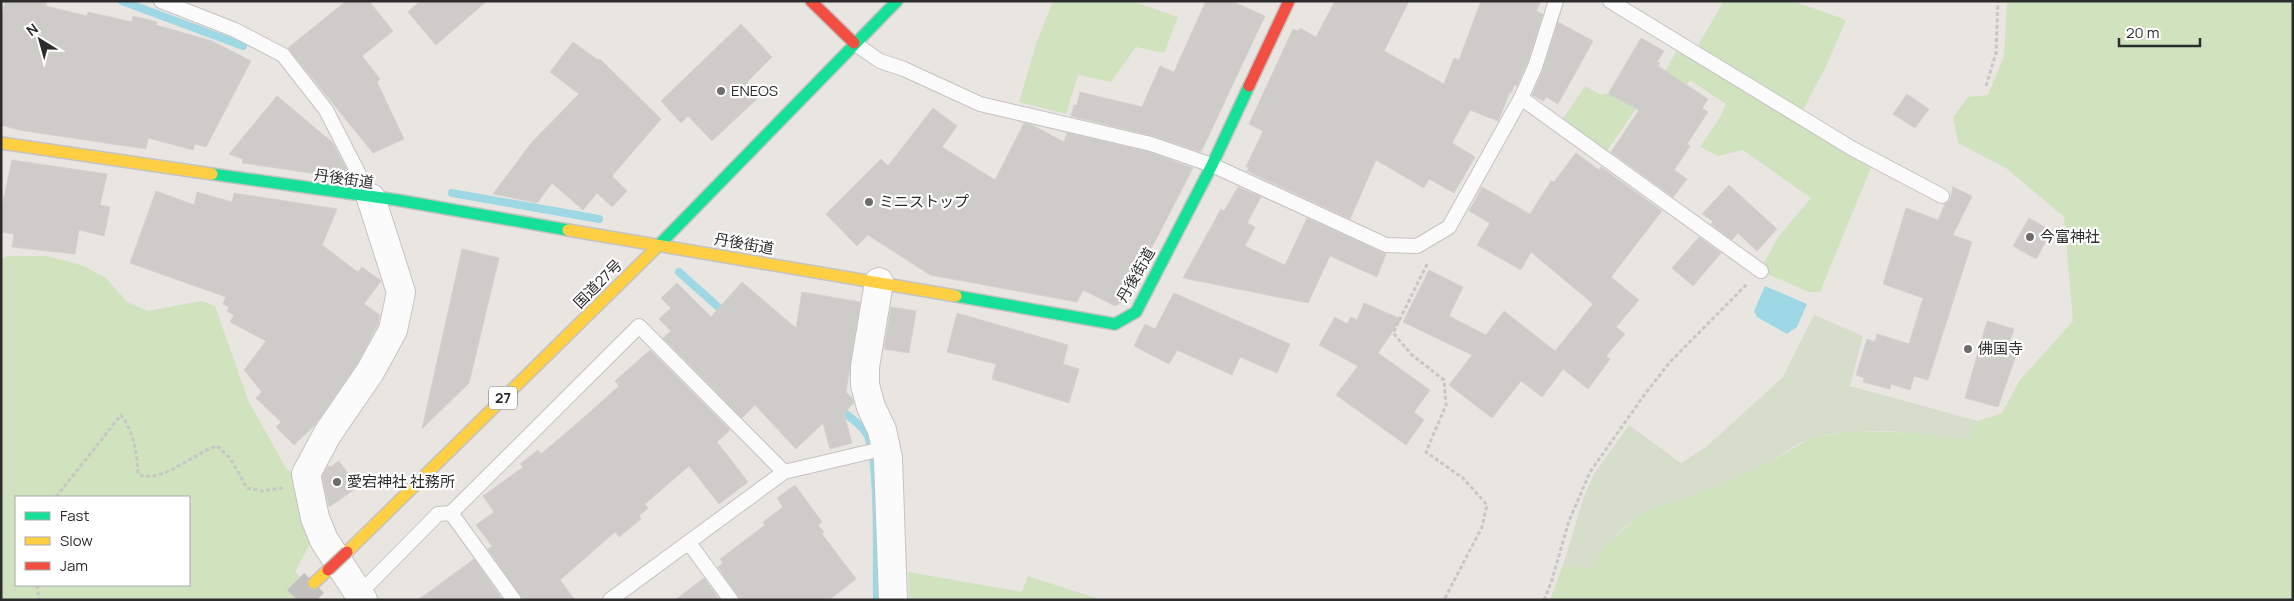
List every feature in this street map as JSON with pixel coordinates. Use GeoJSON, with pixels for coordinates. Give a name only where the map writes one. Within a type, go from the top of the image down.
{"type":"FeatureCollection","features":[{"type":"Feature","properties":{"kind":"main road"},"geometry":{"type":"LineString","coordinates":[[811,1],[854,44]]}},
{"type":"Feature","properties":{"kind":"main road","name":"国道27号"},"geometry":{"type":"LineString","coordinates":[[314,583],[348,552],[659,245],[897,1]]}},
{"type":"Feature","properties":{"kind":"main road","name":"丹後街道"},"geometry":{"type":"LineString","coordinates":[[1,144],[371,198],[397,200],[1115,324],[1136,312],[1212,165],[1289,1]]}},
{"type":"Feature","properties":{"kind":"street"},"geometry":{"type":"LineString","coordinates":[[361,597],[324,540],[315,518],[306,474],[328,433],[370,372],[393,330],[401,292],[371,198]]}},
{"type":"Feature","properties":{"kind":"street"},"geometry":{"type":"LineString","coordinates":[[879,282],[865,367],[865,385],[876,451],[888,458],[893,600]]}},
{"type":"Feature","properties":{"kind":"lane"},"geometry":{"type":"LineString","coordinates":[[161,1],[235,30],[283,55],[326,110],[371,198]]}},
{"type":"Feature","properties":{"kind":"lane"},"geometry":{"type":"LineString","coordinates":[[854,44],[880,61],[904,69],[980,104],[1151,144],[1212,165],[1386,245],[1417,246],[1449,226],[1521,98],[1534,67],[1556,1]]}},
{"type":"Feature","properties":{"kind":"lane"},"geometry":{"type":"LineString","coordinates":[[1610,1],[1853,149],[1942,196]]}},
{"type":"Feature","properties":{"kind":"lane"},"geometry":{"type":"LineString","coordinates":[[1521,98],[1761,271]]}},
{"type":"Feature","properties":{"kind":"lane"},"geometry":{"type":"LineString","coordinates":[[361,597],[438,514],[450,513],[639,326],[784,472]]}},
{"type":"Feature","properties":{"kind":"lane"},"geometry":{"type":"LineString","coordinates":[[610,600],[784,472],[876,451]]}},
{"type":"Feature","properties":{"kind":"lane"},"geometry":{"type":"LineString","coordinates":[[450,513],[514,600]]}},
{"type":"Feature","properties":{"kind":"lane"},"geometry":{"type":"LineString","coordinates":[[689,542],[731,600]]}},
{"type":"Feature","properties":{"kind":"path"},"geometry":{"type":"LineString","coordinates":[[1986,86],[1996,53],[1998,1]]}},
{"type":"Feature","properties":{"kind":"path"},"geometry":{"type":"LineString","coordinates":[[1426,240],[1431,256],[1393,333],[1412,355],[1444,380],[1446,405],[1426,452],[1463,478],[1487,505],[1482,527],[1444,600]]}},
{"type":"Feature","properties":{"kind":"path"},"geometry":{"type":"LineString","coordinates":[[1544,600],[1570,521],[1590,472],[1644,394],[1670,362],[1761,271]]}},
{"type":"Feature","properties":{"kind":"path"},"geometry":{"type":"LineString","coordinates":[[57,496],[121,415],[128,425],[137,449],[138,474],[145,478],[157,477],[207,449],[217,446],[230,458],[247,488],[261,491],[279,489]]}},
{"type":"Feature","properties":{"kind":"path"},"geometry":{"type":"LineString","coordinates":[[37,586],[39,600]]}},
{"type":"Feature","properties":{"kind":"green space"},"geometry":{"type":"Polygon","coordinates":[[[1053,1],[1132,1],[1178,17],[1164,53],[1136,47],[1111,82],[1078,75],[1066,114],[1019,102],[1036,44],[1053,1]]]}},
{"type":"Feature","properties":{"kind":"green space"},"geometry":{"type":"Polygon","coordinates":[[[1724,1],[1793,1],[1846,20],[1827,64],[1803,110],[1697,47],[1724,1]]]}},
{"type":"Feature","properties":{"kind":"green space"},"geometry":{"type":"Polygon","coordinates":[[[2007,1],[2293,1],[2293,600],[1550,600],[1563,565],[1589,569],[1607,544],[1639,516],[1661,504],[1685,499],[1770,462],[1811,438],[1853,431],[1923,433],[1968,439],[1978,421],[2002,413],[2020,380],[2073,321],[2064,217],[2006,168],[1958,143],[1953,117],[1968,97],[1988,95],[2004,56],[2007,1]]]}},
{"type":"Feature","properties":{"kind":"green space"},"geometry":{"type":"Polygon","coordinates":[[[1677,50],[1872,165],[1820,292],[1809,292],[1765,273],[1763,264],[1779,236],[1811,198],[1743,150],[1718,156],[1700,147],[1720,117],[1726,104],[1690,80],[1663,119],[1640,103],[1607,151],[1563,119],[1585,86],[1601,95],[1658,83],[1677,50]]]}},
{"type":"Feature","properties":{"kind":"green space"},"geometry":{"type":"Polygon","coordinates":[[[8,256],[47,256],[84,266],[107,279],[127,302],[148,311],[201,301],[215,306],[249,402],[286,468],[297,477],[313,538],[295,572],[320,600],[1,600],[1,259],[8,256]]]}},
{"type":"Feature","properties":{"kind":"green space"},"geometry":{"type":"Polygon","coordinates":[[[1814,315],[1863,336],[1850,386],[1978,421],[1968,440],[1910,433],[1871,431],[1832,434],[1813,438],[1800,443],[1760,467],[1733,479],[1696,495],[1644,513],[1617,534],[1589,569],[1563,565],[1584,496],[1594,474],[1629,425],[1681,463],[1706,447],[1783,377],[1814,315]]]}},
{"type":"Feature","properties":{"kind":"green space"},"geometry":{"type":"Polygon","coordinates":[[[908,572],[1022,592],[1028,576],[1102,600],[909,600],[908,572]]]}},
{"type":"Feature","properties":{"kind":"water"},"geometry":{"type":"Polygon","coordinates":[[[1765,286],[1807,304],[1797,327],[1787,334],[1757,317],[1754,311],[1765,286]]]}},
{"type":"Feature","properties":{"kind":"building"},"geometry":{"type":"Polygon","coordinates":[[[5,1],[47,1],[46,6],[87,16],[88,12],[132,22],[133,16],[157,22],[156,25],[212,41],[251,61],[206,147],[195,144],[193,150],[148,138],[146,149],[19,130],[1,125],[1,20],[5,1]]]}},
{"type":"Feature","properties":{"kind":"building"},"geometry":{"type":"Polygon","coordinates":[[[346,1],[369,1],[393,31],[362,56],[380,79],[377,82],[404,139],[373,153],[288,48],[346,1]]]}},
{"type":"Feature","properties":{"kind":"building"},"geometry":{"type":"Polygon","coordinates":[[[420,1],[487,1],[436,45],[408,12],[420,1]]]}},
{"type":"Feature","properties":{"kind":"building"},"geometry":{"type":"Polygon","coordinates":[[[1206,1],[1231,1],[1265,16],[1201,152],[1153,136],[1071,116],[1074,105],[1077,105],[1080,92],[1142,107],[1160,66],[1174,72],[1206,1]]]}},
{"type":"Feature","properties":{"kind":"building"},"geometry":{"type":"Polygon","coordinates":[[[1335,1],[1409,1],[1384,51],[1444,84],[1454,58],[1459,60],[1481,1],[1541,1],[1536,11],[1543,14],[1527,64],[1517,86],[1514,85],[1512,92],[1510,92],[1498,121],[1470,110],[1452,143],[1475,157],[1454,193],[1429,179],[1424,188],[1376,160],[1350,219],[1247,171],[1249,167],[1246,167],[1263,131],[1249,124],[1293,29],[1298,31],[1300,28],[1316,37],[1335,1]]]}},
{"type":"Feature","properties":{"kind":"building"},"geometry":{"type":"Polygon","coordinates":[[[1558,22],[1593,41],[1558,104],[1546,97],[1544,101],[1532,95],[1543,70],[1558,22]]]}},
{"type":"Feature","properties":{"kind":"building"},"geometry":{"type":"Polygon","coordinates":[[[741,24],[772,57],[747,82],[760,96],[712,141],[688,116],[681,123],[661,101],[741,24]]]}},
{"type":"Feature","properties":{"kind":"building"},"geometry":{"type":"Polygon","coordinates":[[[1641,38],[1664,51],[1657,62],[1660,63],[1658,66],[1708,99],[1702,108],[1708,112],[1687,144],[1690,146],[1674,170],[1687,179],[1673,197],[1611,152],[1639,110],[1608,94],[1641,38]]]}},
{"type":"Feature","properties":{"kind":"building"},"geometry":{"type":"Polygon","coordinates":[[[573,42],[598,60],[600,59],[661,119],[612,176],[627,191],[612,207],[597,193],[583,210],[552,183],[537,203],[493,194],[532,142],[579,94],[550,72],[573,42]]]}},
{"type":"Feature","properties":{"kind":"building"},"geometry":{"type":"Polygon","coordinates":[[[1907,94],[1929,109],[1915,128],[1893,114],[1907,94]]]}},
{"type":"Feature","properties":{"kind":"building"},"geometry":{"type":"Polygon","coordinates":[[[277,96],[332,142],[352,179],[242,163],[243,159],[229,154],[277,96]]]}},
{"type":"Feature","properties":{"kind":"building"},"geometry":{"type":"Polygon","coordinates":[[[933,108],[957,126],[942,147],[995,180],[1024,123],[1032,125],[1064,142],[1067,133],[1149,152],[1193,168],[1124,301],[1115,306],[1083,290],[1077,302],[930,275],[868,235],[857,246],[826,214],[881,159],[888,166],[933,108]]]}},
{"type":"Feature","properties":{"kind":"building"},"geometry":{"type":"Polygon","coordinates":[[[1576,153],[1599,170],[1601,167],[1662,211],[1611,277],[1639,300],[1616,327],[1625,334],[1606,356],[1610,359],[1588,389],[1563,369],[1542,397],[1521,381],[1492,418],[1449,385],[1472,355],[1403,322],[1429,270],[1463,287],[1449,316],[1486,335],[1504,311],[1555,351],[1593,304],[1531,252],[1521,270],[1477,245],[1490,223],[1469,211],[1482,187],[1530,214],[1551,181],[1554,182],[1576,153]]]}},
{"type":"Feature","properties":{"kind":"building"},"geometry":{"type":"Polygon","coordinates":[[[12,160],[107,174],[100,205],[110,207],[104,236],[79,230],[75,254],[12,247],[14,234],[1,232],[1,211],[12,160]]]}},
{"type":"Feature","properties":{"kind":"building"},"geometry":{"type":"Polygon","coordinates":[[[1729,185],[1777,229],[1757,251],[1738,233],[1732,240],[1711,224],[1713,221],[1702,214],[1729,185]]]}},
{"type":"Feature","properties":{"kind":"building"},"geometry":{"type":"Polygon","coordinates":[[[1238,187],[1261,197],[1247,223],[1255,227],[1245,246],[1285,265],[1307,218],[1386,254],[1377,277],[1330,256],[1308,303],[1183,278],[1221,209],[1224,211],[1238,187]]]}},
{"type":"Feature","properties":{"kind":"building"},"geometry":{"type":"Polygon","coordinates":[[[1953,187],[1972,196],[1953,235],[1972,242],[1928,380],[1914,376],[1910,390],[1891,384],[1890,389],[1863,382],[1864,378],[1856,375],[1867,339],[1875,342],[1877,334],[1909,344],[1923,298],[1883,284],[1906,208],[1938,220],[1945,204],[1950,200],[1953,187]]]}},
{"type":"Feature","properties":{"kind":"building"},"geometry":{"type":"Polygon","coordinates":[[[156,191],[194,205],[197,192],[232,202],[234,193],[337,209],[322,245],[358,272],[362,267],[381,281],[364,304],[380,315],[378,324],[357,364],[315,425],[294,445],[276,427],[281,422],[256,398],[262,392],[244,370],[266,341],[230,322],[234,315],[227,311],[229,307],[223,304],[226,297],[130,263],[156,191]]]}},
{"type":"Feature","properties":{"kind":"building","name":"今富神社"},"geometry":{"type":"Polygon","coordinates":[[[2029,218],[2052,231],[2036,259],[2013,246],[2029,218]]]}},
{"type":"Feature","properties":{"kind":"building"},"geometry":{"type":"Polygon","coordinates":[[[1699,237],[1721,253],[1693,286],[1672,268],[1699,237]]]}},
{"type":"Feature","properties":{"kind":"building"},"geometry":{"type":"Polygon","coordinates":[[[462,249],[499,258],[469,383],[422,429],[462,249]]]}},
{"type":"Feature","properties":{"kind":"building"},"geometry":{"type":"Polygon","coordinates":[[[742,282],[796,328],[802,292],[860,302],[846,392],[854,402],[844,414],[852,443],[830,449],[823,423],[796,449],[755,405],[742,418],[663,338],[671,331],[659,319],[671,308],[661,298],[677,283],[711,317],[742,282]]]}},
{"type":"Feature","properties":{"kind":"building"},"geometry":{"type":"Polygon","coordinates":[[[1174,293],[1290,344],[1277,373],[1240,357],[1232,375],[1177,350],[1169,364],[1134,346],[1145,324],[1155,329],[1174,293]]]}},
{"type":"Feature","properties":{"kind":"building"},"geometry":{"type":"Polygon","coordinates":[[[1364,303],[1401,319],[1378,353],[1430,390],[1414,412],[1424,420],[1406,445],[1336,395],[1358,366],[1319,345],[1335,317],[1347,324],[1351,317],[1357,320],[1364,303]]]}},
{"type":"Feature","properties":{"kind":"building"},"geometry":{"type":"Polygon","coordinates":[[[891,307],[916,311],[909,353],[884,349],[891,307]]]}},
{"type":"Feature","properties":{"kind":"building"},"geometry":{"type":"Polygon","coordinates":[[[957,313],[1068,345],[1063,364],[1079,369],[1069,403],[992,379],[996,364],[947,352],[957,313]]]}},
{"type":"Feature","properties":{"kind":"building"},"geometry":{"type":"Polygon","coordinates":[[[1987,321],[2014,329],[2010,341],[2020,344],[1998,407],[1965,398],[1987,321]]]}},
{"type":"Feature","properties":{"kind":"building"},"geometry":{"type":"Polygon","coordinates":[[[650,350],[730,430],[717,442],[748,482],[719,504],[689,466],[645,504],[648,508],[639,516],[641,519],[619,537],[615,532],[560,580],[575,600],[523,600],[488,549],[492,546],[476,525],[494,512],[483,496],[523,467],[520,464],[538,450],[541,454],[581,420],[619,386],[615,381],[650,350]]]}},
{"type":"Feature","properties":{"kind":"building","name":"愛宕神社 社務所"},"geometry":{"type":"Polygon","coordinates":[[[339,461],[358,487],[329,507],[322,476],[328,466],[330,467],[339,461]]]}},
{"type":"Feature","properties":{"kind":"building"},"geometry":{"type":"Polygon","coordinates":[[[795,485],[822,522],[818,525],[824,532],[822,534],[856,579],[829,600],[740,600],[718,567],[723,563],[720,559],[765,525],[763,522],[783,507],[777,498],[795,485]]]}},
{"type":"Feature","properties":{"kind":"building"},"geometry":{"type":"Polygon","coordinates":[[[474,559],[503,600],[418,600],[474,559]]]}},
{"type":"Feature","properties":{"kind":"building"},"geometry":{"type":"Polygon","coordinates":[[[704,578],[720,600],[675,600],[704,578]]]}},
{"type":"Feature","properties":{"kind":"waterway"},"geometry":{"type":"LineString","coordinates":[[122,1],[243,46]]}},
{"type":"Feature","properties":{"kind":"waterway"},"geometry":{"type":"LineString","coordinates":[[452,193],[599,219]]}},
{"type":"Feature","properties":{"kind":"waterway"},"geometry":{"type":"LineString","coordinates":[[679,272],[726,314]]}},
{"type":"Feature","properties":{"kind":"waterway"},"geometry":{"type":"LineString","coordinates":[[838,408],[864,430],[871,447],[876,488],[877,600]]}},
{"type":"Feature","properties":{"kind":"tunnel"},"geometry":{"type":"LineString","coordinates":[[297,600],[314,583]]}},
{"type":"Feature","properties":{"kind":"traffic: fast"},"geometry":{"type":"LineString","coordinates":[[655,249],[897,1]]}},
{"type":"Feature","properties":{"kind":"traffic: fast"},"geometry":{"type":"LineString","coordinates":[[956,296],[1115,324],[1136,312],[1212,165],[1249,86]]}},
{"type":"Feature","properties":{"kind":"traffic: fast"},"geometry":{"type":"LineString","coordinates":[[212,174],[397,200],[568,230]]}},
{"type":"Feature","properties":{"kind":"traffic: slow"},"geometry":{"type":"LineString","coordinates":[[1,143],[212,174]]}},
{"type":"Feature","properties":{"kind":"traffic: slow"},"geometry":{"type":"LineString","coordinates":[[568,230],[956,296]]}},
{"type":"Feature","properties":{"kind":"traffic: slow"},"geometry":{"type":"LineString","coordinates":[[347,552],[655,249]]}},
{"type":"Feature","properties":{"kind":"traffic: slow"},"geometry":{"type":"LineString","coordinates":[[314,583],[328,570]]}},
{"type":"Feature","properties":{"kind":"traffic: jam"},"geometry":{"type":"LineString","coordinates":[[811,1],[854,43]]}},
{"type":"Feature","properties":{"kind":"traffic: jam"},"geometry":{"type":"LineString","coordinates":[[1249,86],[1289,1]]}},
{"type":"Feature","properties":{"kind":"traffic: jam"},"geometry":{"type":"LineString","coordinates":[[328,570],[347,552]]}},
{"type":"Feature","properties":{"kind":"place","name":"ENEOS"},"geometry":{"type":"Point","coordinates":[721,91]}},
{"type":"Feature","properties":{"kind":"place","name":"ミニストップ"},"geometry":{"type":"Point","coordinates":[869,202]}},
{"type":"Feature","properties":{"kind":"place","name":"今富神社"},"geometry":{"type":"Point","coordinates":[2030,237]}},
{"type":"Feature","properties":{"kind":"place","name":"佛国寺"},"geometry":{"type":"Point","coordinates":[1968,349]}},
{"type":"Feature","properties":{"kind":"place","name":"愛宕神社 社務所"},"geometry":{"type":"Point","coordinates":[337,482]}}]}
